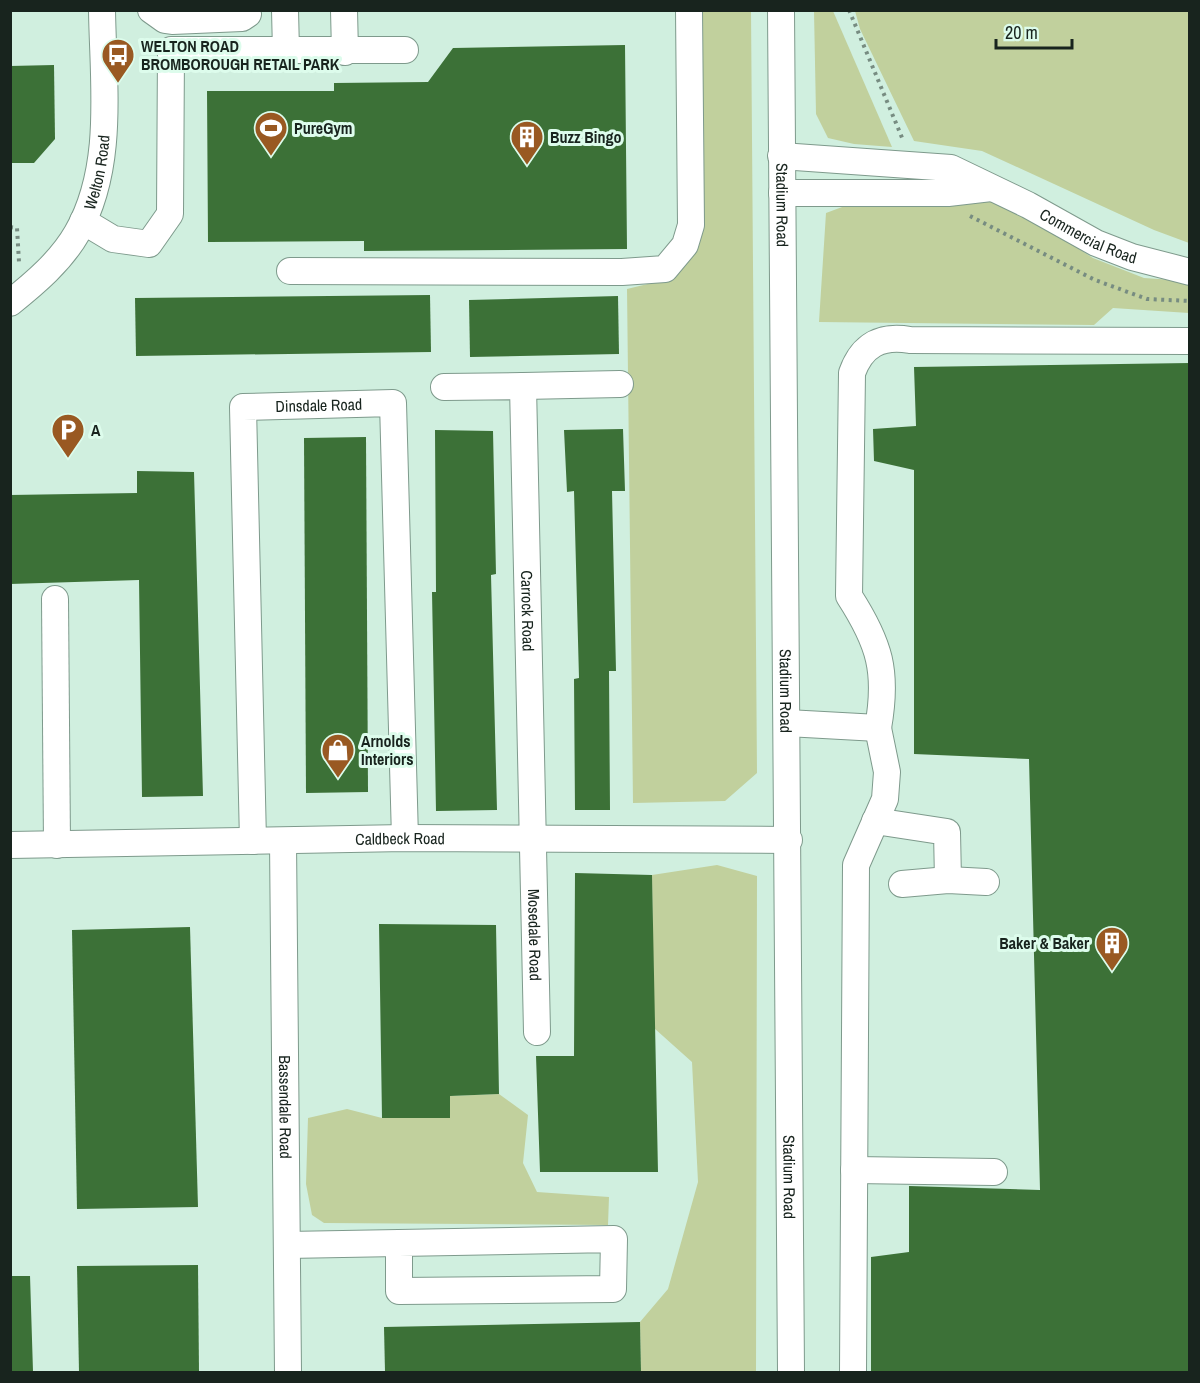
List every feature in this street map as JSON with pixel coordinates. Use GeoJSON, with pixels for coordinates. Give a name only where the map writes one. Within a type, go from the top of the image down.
{"type":"FeatureCollection","features":[{"type":"Feature","properties":{"kind":"street","name":"Welton Road"},"geometry":{"type":"LineString","coordinates":[[10,303],[40,279],[75,236],[83,221],[94,186],[104,134],[102,10]]}},
{"type":"Feature","properties":{"kind":"street"},"geometry":{"type":"LineString","coordinates":[[151,10],[165,20],[172,21],[242,18],[248,14]]}},
{"type":"Feature","properties":{"kind":"street"},"geometry":{"type":"LineString","coordinates":[[285,10],[286,51]]}},
{"type":"Feature","properties":{"kind":"street"},"geometry":{"type":"LineString","coordinates":[[344,10],[345,52]]}},
{"type":"Feature","properties":{"kind":"street"},"geometry":{"type":"LineString","coordinates":[[290,272],[622,272],[665,269],[685,245],[691,225],[689,10]]}},
{"type":"Feature","properties":{"kind":"street","name":"Stadium Road"},"geometry":{"type":"LineString","coordinates":[[781,10],[789,840],[791,1372]]}},
{"type":"Feature","properties":{"kind":"street"},"geometry":{"type":"LineString","coordinates":[[83,221],[113,239],[149,244],[170,214],[171,50],[345,52],[405,50]]}},
{"type":"Feature","properties":{"kind":"street","name":"Commercial Road"},"geometry":{"type":"LineString","coordinates":[[782,156],[951,168],[1028,205],[1096,243],[1132,258],[1190,272]]}},
{"type":"Feature","properties":{"kind":"street"},"geometry":{"type":"LineString","coordinates":[[782,193],[948,193],[991,188]]}},
{"type":"Feature","properties":{"kind":"street"},"geometry":{"type":"LineString","coordinates":[[853,1372],[856,865],[885,800],[887,772],[878,728],[884,696],[880,660],[868,626],[849,596],[852,373],[857,359],[867,347],[880,340],[895,337],[910,340],[1190,341]]}},
{"type":"Feature","properties":{"kind":"street"},"geometry":{"type":"LineString","coordinates":[[444,387],[620,384]]}},
{"type":"Feature","properties":{"kind":"street","name":"Carrock Road"},"geometry":{"type":"LineString","coordinates":[[523,386],[531,838]]}},
{"type":"Feature","properties":{"kind":"street","name":"Dinsdale Road"},"geometry":{"type":"LineString","coordinates":[[253,841],[243,407],[393,403],[405,838]]}},
{"type":"Feature","properties":{"kind":"street"},"geometry":{"type":"LineString","coordinates":[[55,599],[57,845]]}},
{"type":"Feature","properties":{"kind":"street"},"geometry":{"type":"LineString","coordinates":[[787,723],[878,728]]}},
{"type":"Feature","properties":{"kind":"street"},"geometry":{"type":"LineString","coordinates":[[875,821],[947,832],[948,880]]}},
{"type":"Feature","properties":{"kind":"street","name":"Caldbeck Road"},"geometry":{"type":"LineString","coordinates":[[10,846],[405,838],[789,840]]}},
{"type":"Feature","properties":{"kind":"street","name":"Mosedale Road"},"geometry":{"type":"LineString","coordinates":[[531,838],[537,1032]]}},
{"type":"Feature","properties":{"kind":"street","name":"Bassendale Road"},"geometry":{"type":"LineString","coordinates":[[283,841],[288,1372]]}},
{"type":"Feature","properties":{"kind":"street"},"geometry":{"type":"LineString","coordinates":[[902,884],[948,880],[987,882]]}},
{"type":"Feature","properties":{"kind":"street"},"geometry":{"type":"LineString","coordinates":[[854,1170],[994,1172]]}},
{"type":"Feature","properties":{"kind":"street"},"geometry":{"type":"LineString","coordinates":[[287,1245],[614,1239],[613,1289],[399,1291],[399,1243]]}},
{"type":"Feature","properties":{"kind":"path"},"geometry":{"type":"LineString","coordinates":[[849,10],[913,164]]}},
{"type":"Feature","properties":{"kind":"path"},"geometry":{"type":"LineString","coordinates":[[948,193],[971,218],[1095,280],[1147,299],[1190,301]]}},
{"type":"Feature","properties":{"kind":"green space"},"geometry":{"type":"Polygon","coordinates":[[[698,11],[751,11],[757,773],[725,801],[633,803],[627,289],[660,281],[683,265],[698,11]]]}},
{"type":"Feature","properties":{"kind":"green space"},"geometry":{"type":"Polygon","coordinates":[[[814,11],[833,11],[892,147],[854,144],[828,138],[816,114],[814,11]]]}},
{"type":"Feature","properties":{"kind":"green space"},"geometry":{"type":"Polygon","coordinates":[[[855,11],[1189,11],[1189,243],[1154,230],[982,151],[914,141],[860,29],[855,11]]]}},
{"type":"Feature","properties":{"kind":"green space"},"geometry":{"type":"Polygon","coordinates":[[[861,200],[991,202],[1020,211],[1093,258],[1144,278],[1189,281],[1189,313],[1113,308],[1094,325],[819,322],[826,213],[861,200]]]}},
{"type":"Feature","properties":{"kind":"green space"},"geometry":{"type":"Polygon","coordinates":[[[717,865],[757,876],[756,1372],[641,1372],[640,1322],[668,1289],[698,1182],[692,1062],[654,1028],[652,875],[717,865]]]}},
{"type":"Feature","properties":{"kind":"green space"},"geometry":{"type":"Polygon","coordinates":[[[499,1094],[528,1115],[523,1163],[537,1192],[609,1197],[608,1225],[324,1223],[312,1215],[306,1184],[308,1118],[347,1109],[382,1118],[449,1118],[450,1096],[499,1094]]]}},
{"type":"Feature","properties":{"kind":"building"},"geometry":{"type":"Polygon","coordinates":[[[625,45],[627,249],[364,251],[364,241],[208,242],[207,91],[334,91],[334,83],[428,82],[453,48],[625,45]]]}},
{"type":"Feature","properties":{"kind":"building"},"geometry":{"type":"Polygon","coordinates":[[[54,65],[55,139],[34,163],[10,163],[10,66],[54,65]]]}},
{"type":"Feature","properties":{"kind":"building"},"geometry":{"type":"Polygon","coordinates":[[[430,295],[431,352],[136,356],[135,298],[430,295]]]}},
{"type":"Feature","properties":{"kind":"building"},"geometry":{"type":"Polygon","coordinates":[[[618,296],[619,354],[470,357],[469,300],[618,296]]]}},
{"type":"Feature","properties":{"kind":"building","name":"Baker & Baker"},"geometry":{"type":"Polygon","coordinates":[[[1190,363],[1190,1372],[871,1372],[871,1257],[909,1252],[909,1186],[1040,1190],[1029,759],[914,754],[914,470],[874,461],[873,429],[916,426],[914,367],[1190,363]]]}},
{"type":"Feature","properties":{"kind":"building"},"geometry":{"type":"Polygon","coordinates":[[[623,429],[625,491],[612,491],[616,671],[609,671],[610,810],[575,810],[574,679],[579,678],[574,491],[567,492],[564,430],[623,429]]]}},
{"type":"Feature","properties":{"kind":"building"},"geometry":{"type":"Polygon","coordinates":[[[435,430],[493,431],[496,574],[491,575],[497,810],[436,811],[432,592],[436,592],[435,430]]]}},
{"type":"Feature","properties":{"kind":"building"},"geometry":{"type":"Polygon","coordinates":[[[366,437],[368,792],[306,793],[304,438],[366,437]]]}},
{"type":"Feature","properties":{"kind":"building"},"geometry":{"type":"Polygon","coordinates":[[[137,471],[194,472],[203,796],[142,797],[139,580],[10,584],[10,495],[137,493],[137,471]]]}},
{"type":"Feature","properties":{"kind":"building"},"geometry":{"type":"Polygon","coordinates":[[[575,873],[652,875],[658,1172],[540,1172],[536,1056],[574,1056],[575,873]]]}},
{"type":"Feature","properties":{"kind":"building"},"geometry":{"type":"Polygon","coordinates":[[[379,924],[496,925],[499,1094],[450,1096],[450,1118],[382,1118],[379,924]]]}},
{"type":"Feature","properties":{"kind":"building"},"geometry":{"type":"Polygon","coordinates":[[[190,927],[198,1207],[77,1209],[72,930],[190,927]]]}},
{"type":"Feature","properties":{"kind":"building"},"geometry":{"type":"Polygon","coordinates":[[[198,1265],[199,1372],[79,1372],[77,1266],[198,1265]]]}},
{"type":"Feature","properties":{"kind":"building"},"geometry":{"type":"Polygon","coordinates":[[[10,1276],[30,1276],[33,1372],[10,1372],[10,1276]]]}},
{"type":"Feature","properties":{"kind":"building"},"geometry":{"type":"Polygon","coordinates":[[[640,1322],[641,1372],[385,1372],[384,1327],[640,1322]]]}},
{"type":"Feature","properties":{"kind":"place","name":"WELTON ROAD BROMBOROUGH RETAIL PARK"},"geometry":{"type":"Point","coordinates":[118,84]}},
{"type":"Feature","properties":{"kind":"place","name":"PureGym"},"geometry":{"type":"Point","coordinates":[271,157]}},
{"type":"Feature","properties":{"kind":"place","name":"Buzz Bingo"},"geometry":{"type":"Point","coordinates":[527,166]}},
{"type":"Feature","properties":{"kind":"place","name":"A"},"geometry":{"type":"Point","coordinates":[68,459]}},
{"type":"Feature","properties":{"kind":"place","name":"Arnolds Interiors"},"geometry":{"type":"Point","coordinates":[338,779]}},
{"type":"Feature","properties":{"kind":"place","name":"Baker & Baker"},"geometry":{"type":"Point","coordinates":[1112,972]}}]}
